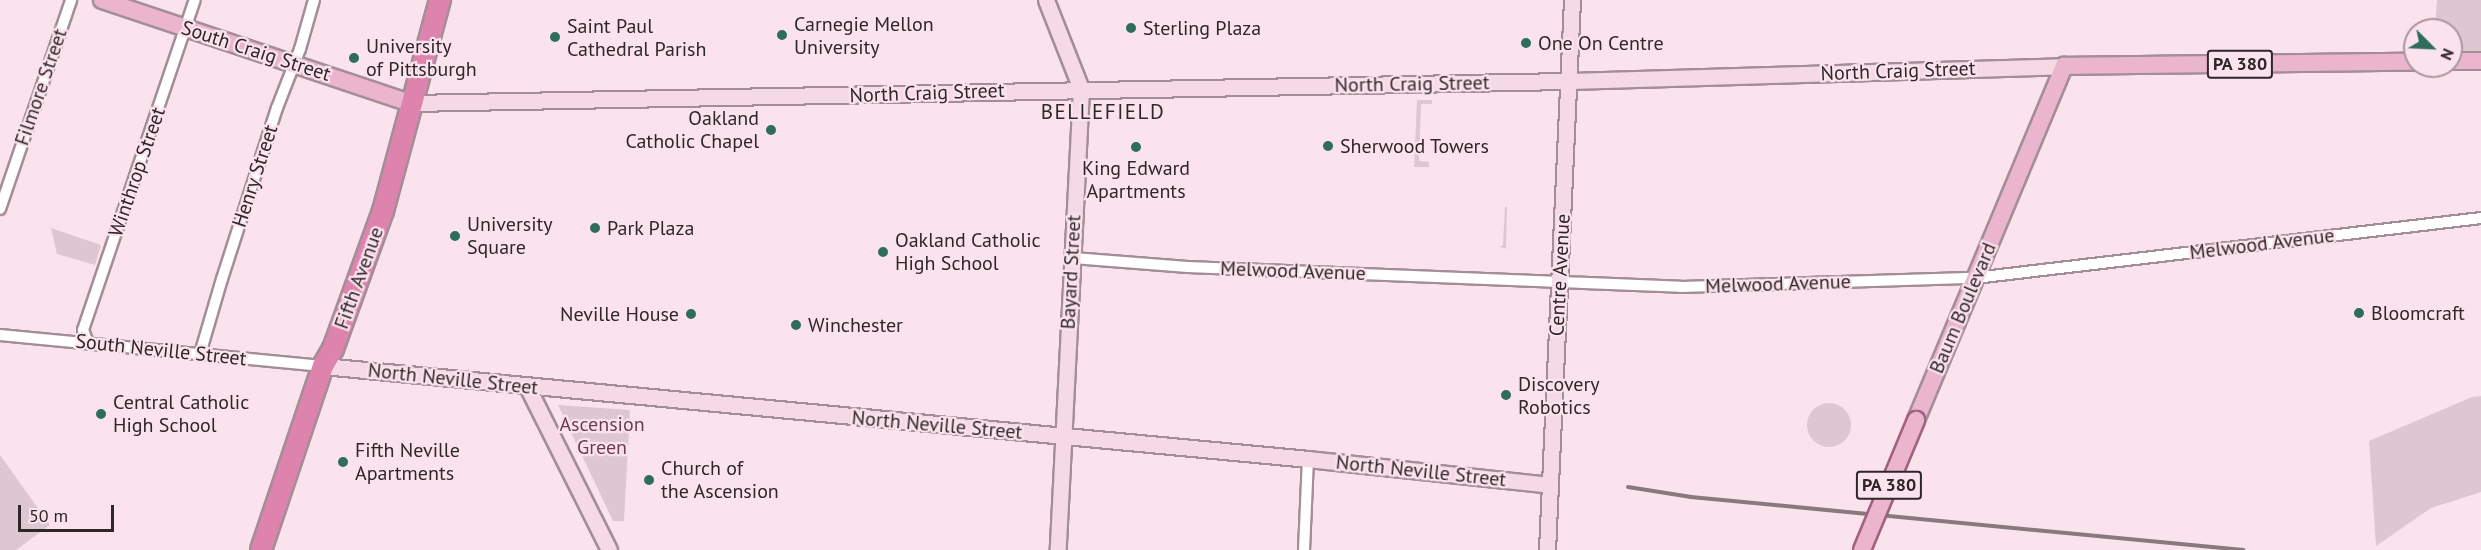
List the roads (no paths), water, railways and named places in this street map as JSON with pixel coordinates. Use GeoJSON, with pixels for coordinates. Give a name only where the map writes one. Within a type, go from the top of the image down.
{"type":"FeatureCollection","features":[{"type":"Feature","properties":{"kind":"highway","name":"Fifth Avenue"},"geometry":{"type":"LineString","coordinates":[[261,550],[323,366],[333,349],[383,211],[410,103],[440,0]]}},
{"type":"Feature","properties":{"kind":"main road","name":"South Craig Street"},"geometry":{"type":"LineString","coordinates":[[102,0],[410,103]]}},
{"type":"Feature","properties":{"kind":"main road","name":"Bayard Street"},"geometry":{"type":"LineString","coordinates":[[1046,0],[1081,89],[1058,550]]}},
{"type":"Feature","properties":{"kind":"main road","name":"Centre Avenue"},"geometry":{"type":"LineString","coordinates":[[1547,550],[1572,0]]}},
{"type":"Feature","properties":{"kind":"main road"},"geometry":{"type":"LineString","coordinates":[[2463,61],[2481,61]]}},
{"type":"Feature","properties":{"kind":"main road","name":"North Craig Street"},"geometry":{"type":"LineString","coordinates":[[410,103],[1569,81],[2064,66],[2403,62]]}},
{"type":"Feature","properties":{"kind":"main road","name":"Baum Boulevard"},"geometry":{"type":"LineString","coordinates":[[1862,550],[2064,66]]}},
{"type":"Feature","properties":{"kind":"main road","name":"North Neville Street"},"geometry":{"type":"LineString","coordinates":[[323,366],[1308,459],[1550,485]]}},
{"type":"Feature","properties":{"kind":"main road"},"geometry":{"type":"LineString","coordinates":[[527,386],[609,550]]}},
{"type":"Feature","properties":{"kind":"street","name":"Filmore Street"},"geometry":{"type":"LineString","coordinates":[[0,209],[72,0]]}},
{"type":"Feature","properties":{"kind":"street","name":"Winthrop Street"},"geometry":{"type":"LineString","coordinates":[[88,343],[83,330],[195,0]]}},
{"type":"Feature","properties":{"kind":"street","name":"Henry Street"},"geometry":{"type":"LineString","coordinates":[[200,354],[235,239],[314,0]]}},
{"type":"Feature","properties":{"kind":"street","name":"Melwood Avenue"},"geometry":{"type":"LineString","coordinates":[[1073,258],[1188,267],[1681,287],[1975,278],[2481,218]]}},
{"type":"Feature","properties":{"kind":"street","name":"South Neville Street"},"geometry":{"type":"LineString","coordinates":[[0,335],[323,366]]}},
{"type":"Feature","properties":{"kind":"street"},"geometry":{"type":"LineString","coordinates":[[1304,550],[1308,459]]}},
{"type":"Feature","properties":{"kind":"railway"},"geometry":{"type":"LineString","coordinates":[[1628,487],[1691,497],[2243,550]]}},
{"type":"Feature","properties":{"kind":"place","name":"Sterling Plaza"},"geometry":{"type":"Point","coordinates":[1131,28]}},
{"type":"Feature","properties":{"kind":"place","name":"Carnegie Mellon University"},"geometry":{"type":"Point","coordinates":[782,35]}},
{"type":"Feature","properties":{"kind":"place","name":"Saint Paul Cathedral Parish"},"geometry":{"type":"Point","coordinates":[555,37]}},
{"type":"Feature","properties":{"kind":"place","name":"One On Centre"},"geometry":{"type":"Point","coordinates":[1526,43]}},
{"type":"Feature","properties":{"kind":"place","name":"University of Pittsburgh"},"geometry":{"type":"Point","coordinates":[354,58]}},
{"type":"Feature","properties":{"kind":"place","name":"Oakland Catholic Chapel"},"geometry":{"type":"Point","coordinates":[771,130]}},
{"type":"Feature","properties":{"kind":"place","name":"Sherwood Towers"},"geometry":{"type":"Point","coordinates":[1328,146]}},
{"type":"Feature","properties":{"kind":"place","name":"King Edward Apartments"},"geometry":{"type":"Point","coordinates":[1136,147]}},
{"type":"Feature","properties":{"kind":"place","name":"Park Plaza"},"geometry":{"type":"Point","coordinates":[595,228]}},
{"type":"Feature","properties":{"kind":"place","name":"University Square"},"geometry":{"type":"Point","coordinates":[455,236]}},
{"type":"Feature","properties":{"kind":"place","name":"Oakland Catholic High School"},"geometry":{"type":"Point","coordinates":[883,252]}},
{"type":"Feature","properties":{"kind":"place","name":"Bloomcraft"},"geometry":{"type":"Point","coordinates":[2359,313]}},
{"type":"Feature","properties":{"kind":"place","name":"Neville House"},"geometry":{"type":"Point","coordinates":[691,314]}},
{"type":"Feature","properties":{"kind":"place","name":"Winchester"},"geometry":{"type":"Point","coordinates":[796,325]}},
{"type":"Feature","properties":{"kind":"place","name":"Discovery Robotics"},"geometry":{"type":"Point","coordinates":[1506,395]}},
{"type":"Feature","properties":{"kind":"place","name":"Central Catholic High School"},"geometry":{"type":"Point","coordinates":[101,414]}},
{"type":"Feature","properties":{"kind":"place","name":"Fifth Neville Apartments"},"geometry":{"type":"Point","coordinates":[343,462]}},
{"type":"Feature","properties":{"kind":"place","name":"Church of the Ascension"},"geometry":{"type":"Point","coordinates":[649,480]}},
{"type":"Feature","properties":{"kind":"district","name":"BELLEFIELD"},"geometry":{"type":"Point","coordinates":[1103,112]}},
{"type":"Feature","properties":{"kind":"park label","name":"Ascension Green"},"geometry":{"type":"Point","coordinates":[602,436]}}]}
